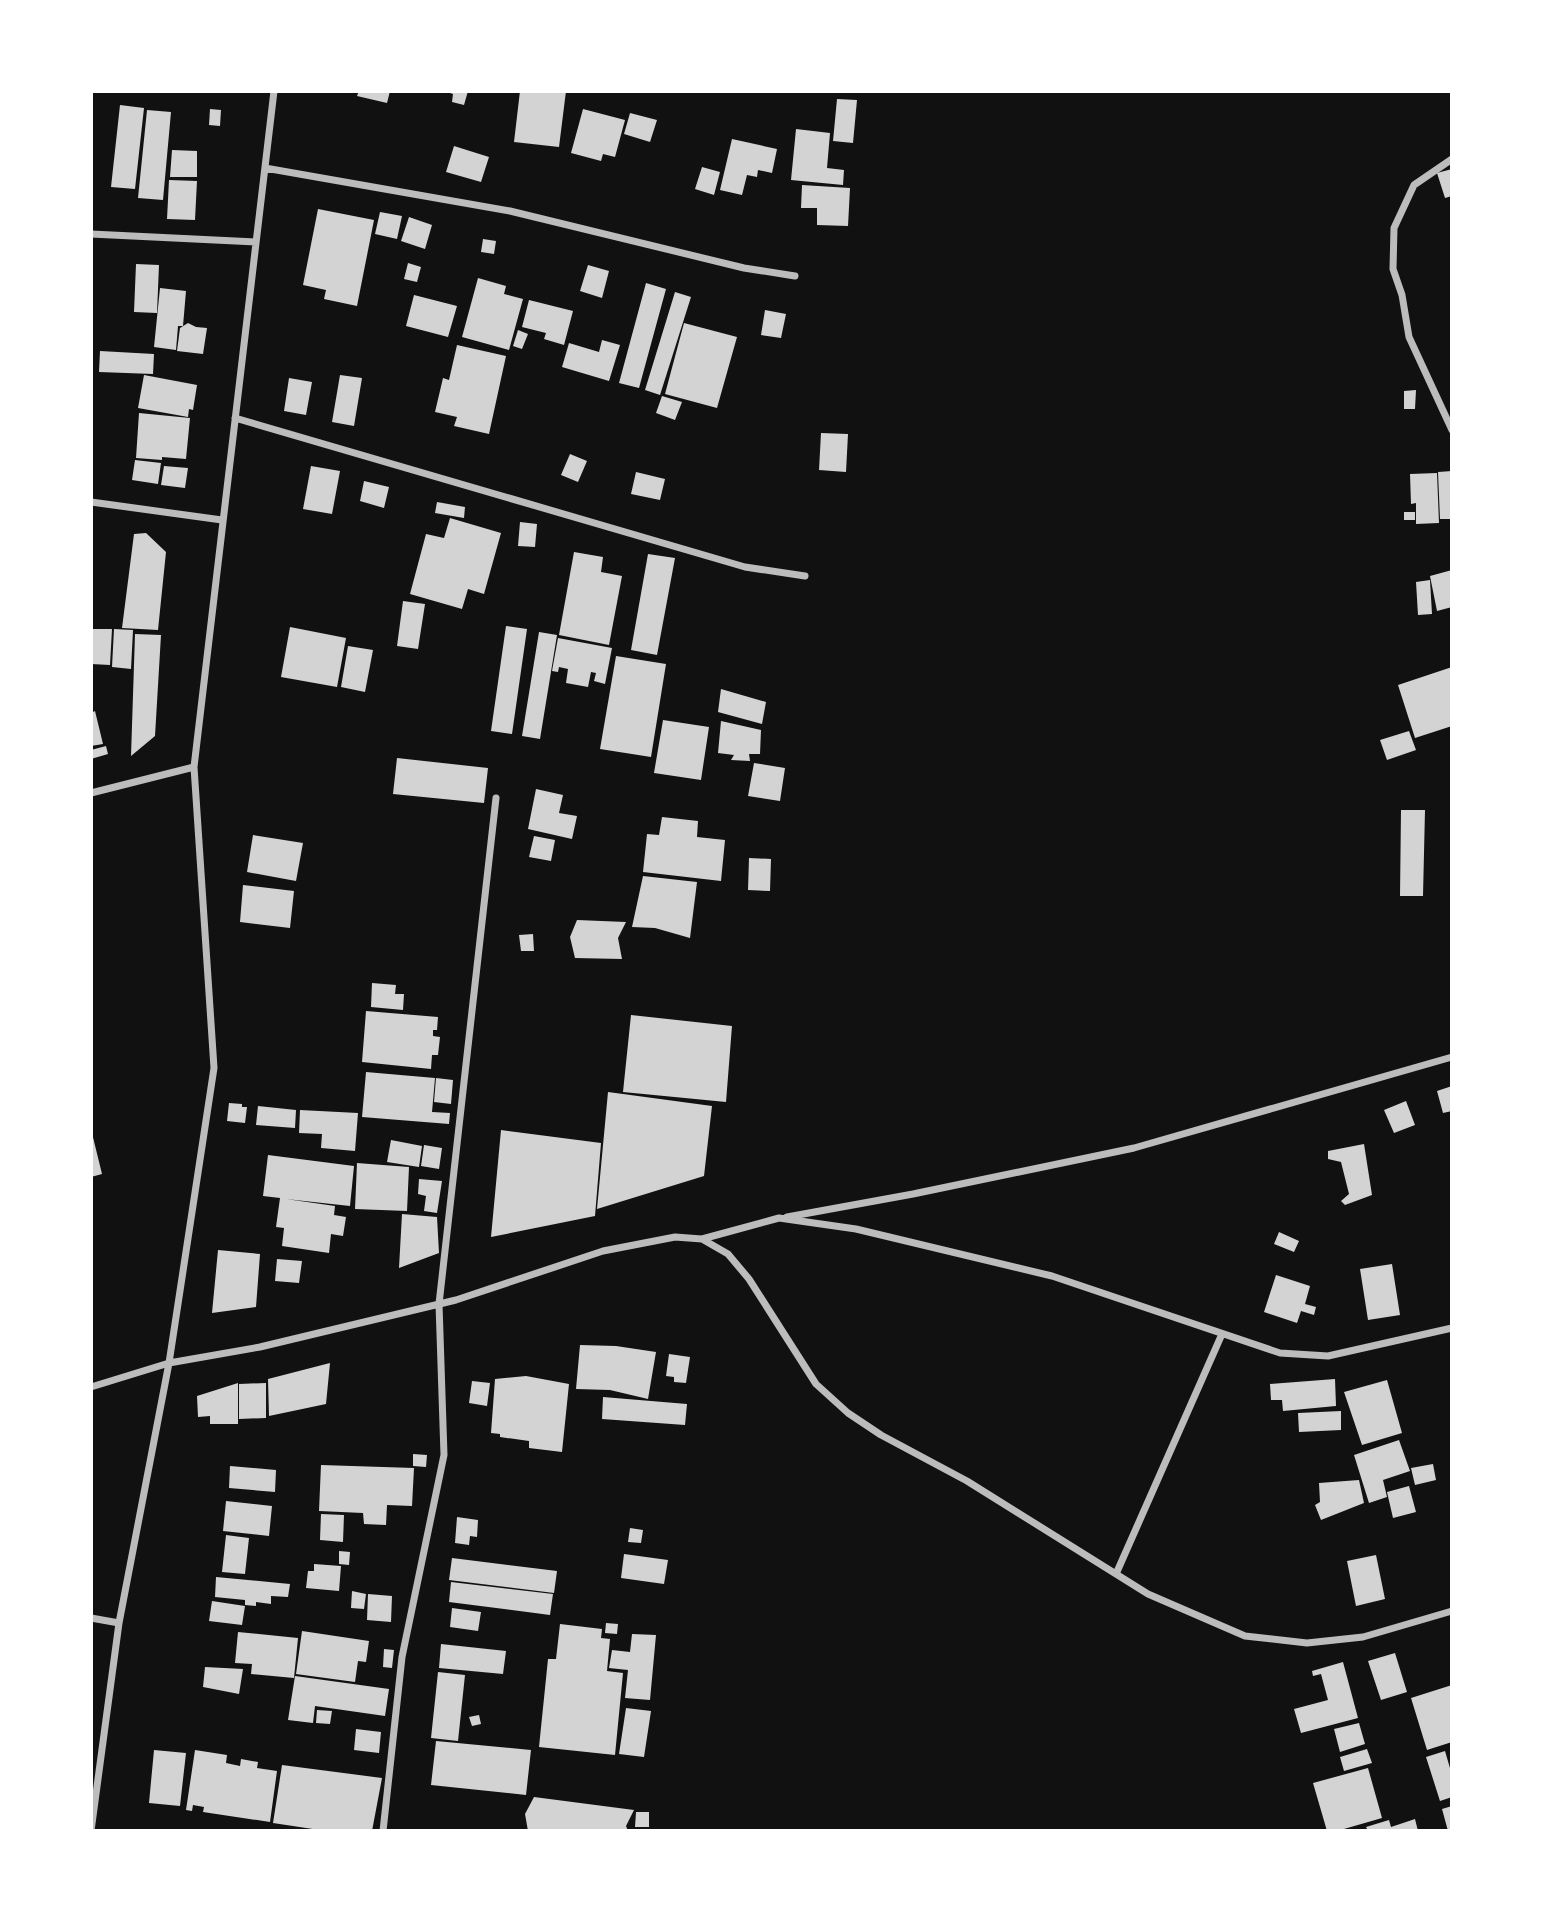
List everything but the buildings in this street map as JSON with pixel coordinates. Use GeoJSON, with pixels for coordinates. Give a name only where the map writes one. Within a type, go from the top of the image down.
{"type":"FeatureCollection","features":[{"type":"Feature","properties":{"kind":"street"},"geometry":{"type":"LineString","coordinates":[[91,1831],[119,1623],[169,1363],[214,1068],[194,767],[274,91]]}},
{"type":"Feature","properties":{"kind":"street"},"geometry":{"type":"LineString","coordinates":[[1452,159],[1414,185],[1394,228],[1394,269],[1402,295],[1409,337],[1452,430]]}},
{"type":"Feature","properties":{"kind":"street"},"geometry":{"type":"LineString","coordinates":[[265,168],[510,211],[744,268],[795,276]]}},
{"type":"Feature","properties":{"kind":"street"},"geometry":{"type":"LineString","coordinates":[[91,234],[256,242]]}},
{"type":"Feature","properties":{"kind":"street"},"geometry":{"type":"LineString","coordinates":[[235,418],[745,567],[805,576]]}},
{"type":"Feature","properties":{"kind":"street"},"geometry":{"type":"LineString","coordinates":[[91,502],[222,520]]}},
{"type":"Feature","properties":{"kind":"street"},"geometry":{"type":"LineString","coordinates":[[91,793],[194,767]]}},
{"type":"Feature","properties":{"kind":"street"},"geometry":{"type":"LineString","coordinates":[[383,1831],[402,1657],[444,1455],[439,1304],[496,797]]}},
{"type":"Feature","properties":{"kind":"street"},"geometry":{"type":"LineString","coordinates":[[91,1387],[169,1363],[260,1347],[439,1304],[603,1251],[675,1237],[702,1239],[779,1218],[913,1194],[1134,1148],[1452,1056]]}},
{"type":"Feature","properties":{"kind":"street"},"geometry":{"type":"LineString","coordinates":[[779,1218],[856,1228],[1052,1276],[1280,1353],[1328,1356],[1452,1328]]}},
{"type":"Feature","properties":{"kind":"street"},"geometry":{"type":"LineString","coordinates":[[702,1239],[728,1254],[749,1279],[816,1384],[848,1413],[881,1435],[967,1481],[1148,1594],[1245,1636],[1307,1643],[1363,1637],[1452,1611]]}},
{"type":"Feature","properties":{"kind":"street"},"geometry":{"type":"LineString","coordinates":[[1116,1574],[1222,1334]]}},
{"type":"Feature","properties":{"kind":"street"},"geometry":{"type":"LineString","coordinates":[[91,1618],[119,1623]]}}]}
